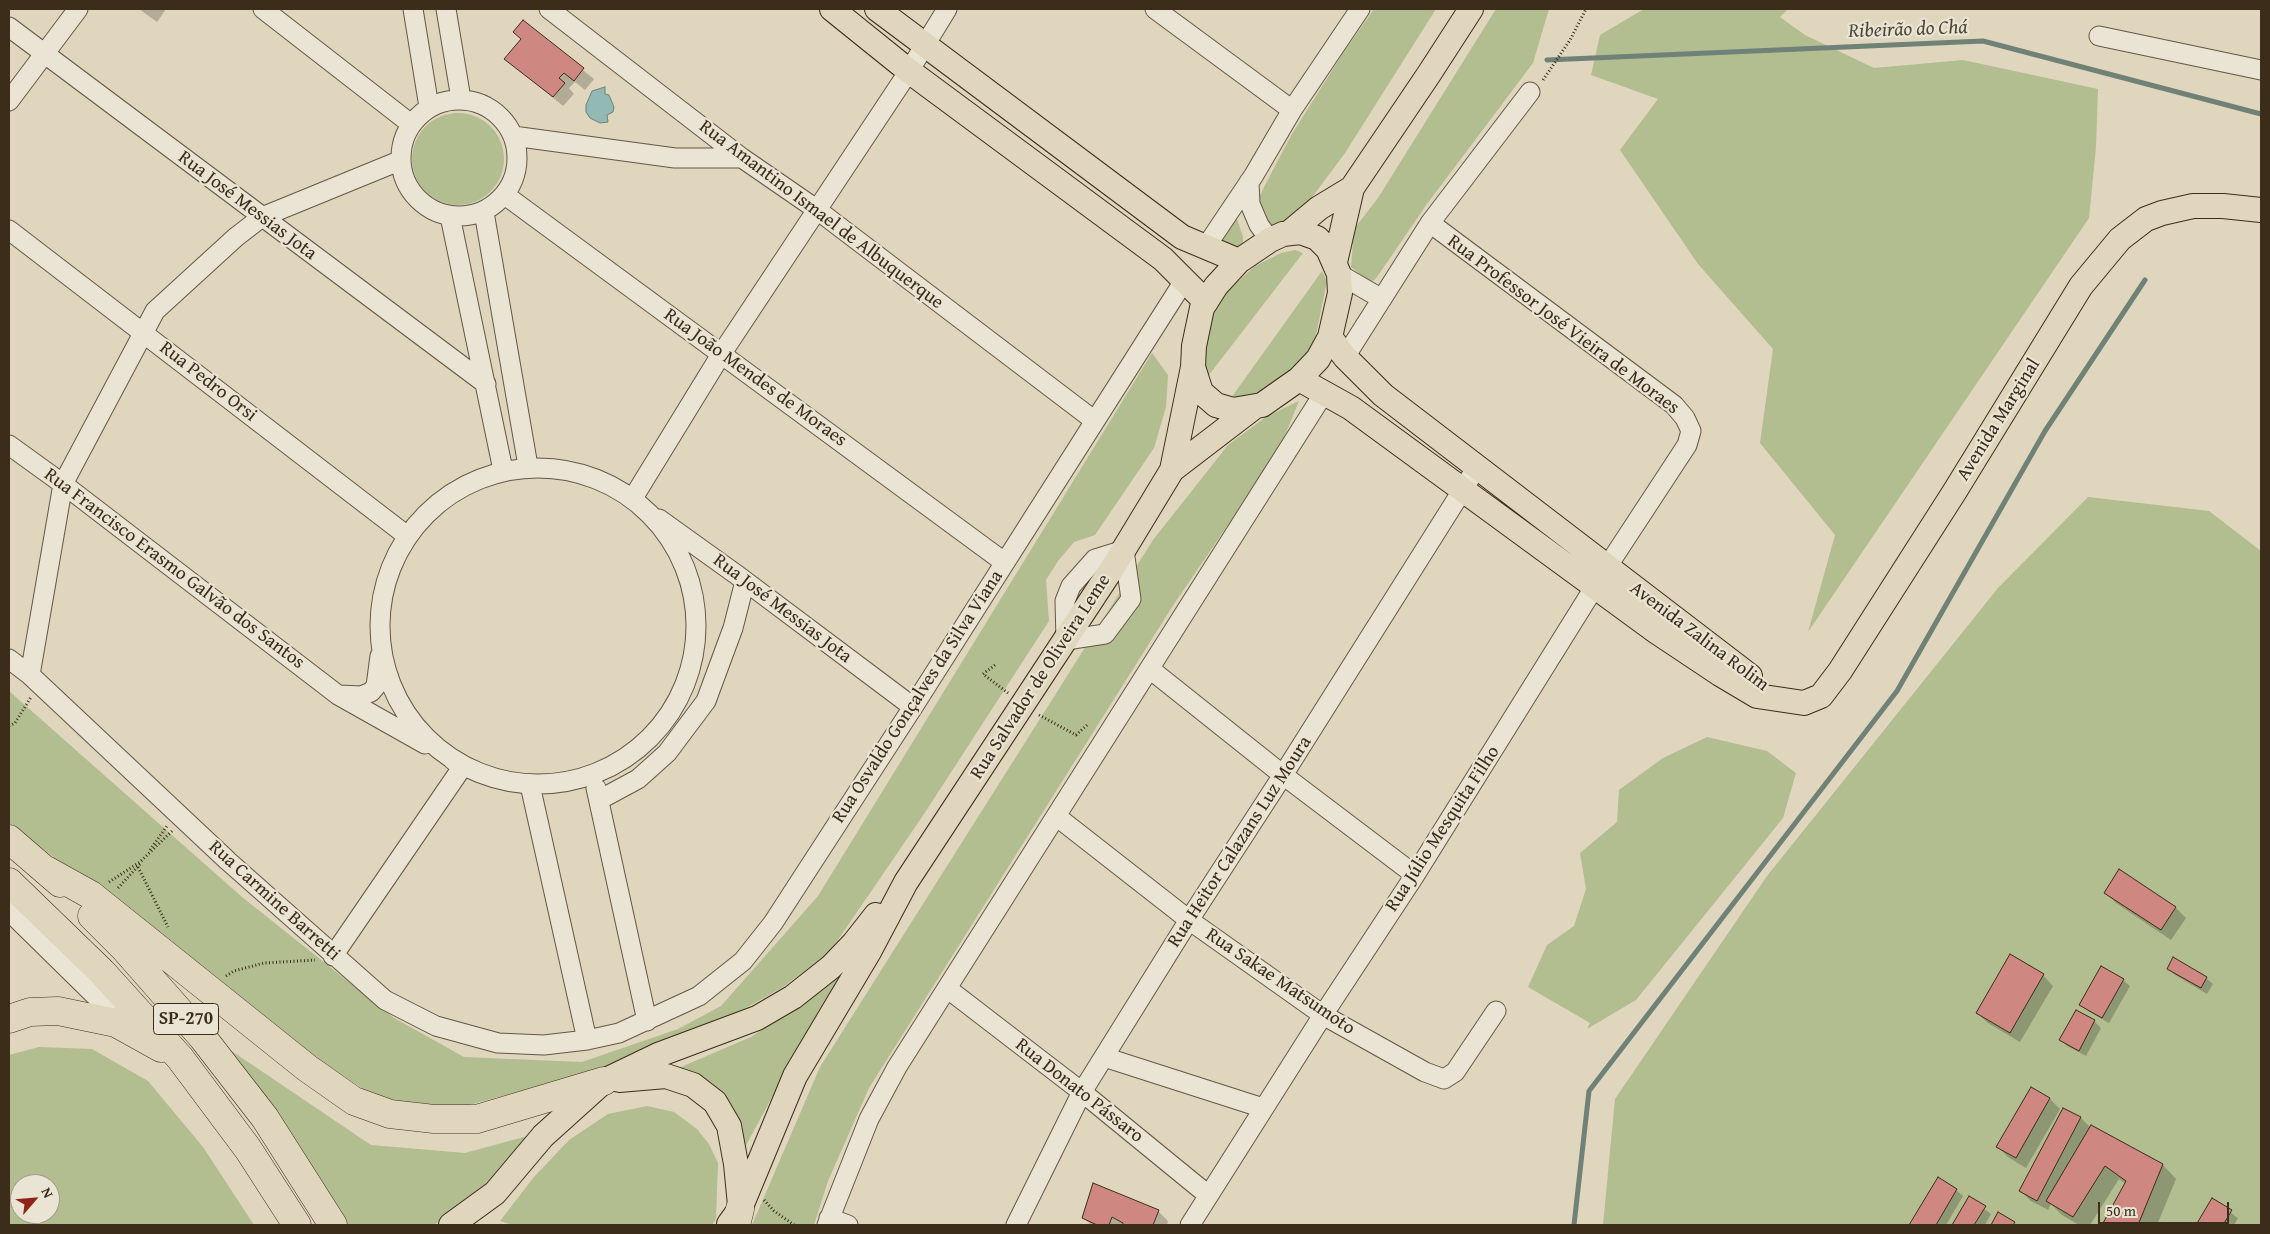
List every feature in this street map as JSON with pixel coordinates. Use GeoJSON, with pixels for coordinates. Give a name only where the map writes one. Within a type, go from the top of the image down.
{"type":"FeatureCollection","features":[{"type":"Feature","properties":{"kind":"highway","name":"SP-270"},"geometry":{"type":"LineString","coordinates":[[9,839],[46,870],[124,948],[203,1038],[266,1118],[333,1225]]}},
{"type":"Feature","properties":{"kind":"highway"},"geometry":{"type":"LineString","coordinates":[[46,870],[87,893],[307,1068],[354,1101],[390,1114],[434,1120],[477,1119],[604,1081]]}},
{"type":"Feature","properties":{"kind":"highway","name":"SP-270"},"geometry":{"type":"LineString","coordinates":[[9,882],[102,972],[180,1058],[248,1149],[297,1225]]}},
{"type":"Feature","properties":{"kind":"highway"},"geometry":{"type":"LineString","coordinates":[[9,1019],[30,1012],[58,1011],[116,1023],[180,1058]]}},
{"type":"Feature","properties":{"kind":"main road"},"geometry":{"type":"LineString","coordinates":[[832,9],[909,71],[1163,259],[1206,302]]}},
{"type":"Feature","properties":{"kind":"main road"},"geometry":{"type":"LineString","coordinates":[[877,9],[1182,237],[1239,262]]}},
{"type":"Feature","properties":{"kind":"main road"},"geometry":{"type":"LineString","coordinates":[[1193,366],[1201,392],[1216,405],[1232,410],[1262,405],[1299,379],[1318,359],[1330,337],[1340,293],[1337,268],[1352,188],[1471,9]]}},
{"type":"Feature","properties":{"kind":"main road"},"geometry":{"type":"LineString","coordinates":[[1172,470],[1193,366],[1198,321],[1206,302],[1216,286],[1239,262],[1352,188]]}},
{"type":"Feature","properties":{"kind":"main road","name":"Avenida Marginal"},"geometry":{"type":"LineString","coordinates":[[1782,700],[1804,703],[1814,701],[1827,688],[1955,491],[2081,286],[2120,239],[2146,219],[2162,213],[2193,206],[2223,206],[2261,210]]}},
{"type":"Feature","properties":{"kind":"main road"},"geometry":{"type":"LineString","coordinates":[[1280,236],[1300,232],[1317,238],[1328,249],[1337,268]]}},
{"type":"Feature","properties":{"kind":"main road","name":"Avenida Zalina Rolim"},"geometry":{"type":"LineString","coordinates":[[1330,337],[1345,357],[1383,395],[1477,467],[1602,577],[1658,632],[1720,674],[1757,696],[1782,700]]}},
{"type":"Feature","properties":{"kind":"main road","name":"Avenida Zalina Rolim"},"geometry":{"type":"LineString","coordinates":[[1299,379],[1351,408],[1463,489],[1602,577]]}},
{"type":"Feature","properties":{"kind":"main road"},"geometry":{"type":"LineString","coordinates":[[1172,470],[1253,408]]}},
{"type":"Feature","properties":{"kind":"main road","name":"Rua Salvador de Oliveira Leme"},"geometry":{"type":"LineString","coordinates":[[906,882],[1066,640],[1124,550],[1172,470]]}},
{"type":"Feature","properties":{"kind":"main road"},"geometry":{"type":"LineString","coordinates":[[451,1225],[495,1193],[543,1136],[604,1081],[658,1056],[757,1018],[793,997],[831,967],[854,943],[884,904],[906,882]]}},
{"type":"Feature","properties":{"kind":"main road"},"geometry":{"type":"LineString","coordinates":[[738,1211],[795,1076],[870,950],[906,882]]}},
{"type":"Feature","properties":{"kind":"main road"},"geometry":{"type":"LineString","coordinates":[[604,1081],[666,1076],[693,1085],[715,1102],[729,1126],[736,1164],[738,1211]]}},
{"type":"Feature","properties":{"kind":"street"},"geometry":{"type":"LineString","coordinates":[[9,101],[78,9]]}},
{"type":"Feature","properties":{"kind":"street"},"geometry":{"type":"LineString","coordinates":[[263,9],[411,124]]}},
{"type":"Feature","properties":{"kind":"street"},"geometry":{"type":"LineString","coordinates":[[414,9],[430,107]]}},
{"type":"Feature","properties":{"kind":"street"},"geometry":{"type":"LineString","coordinates":[[446,9],[461,99]]}},
{"type":"Feature","properties":{"kind":"street"},"geometry":{"type":"LineString","coordinates":[[634,498],[722,353],[909,71],[947,9]]}},
{"type":"Feature","properties":{"kind":"street"},"geometry":{"type":"LineString","coordinates":[[1155,9],[1292,110]]}},
{"type":"Feature","properties":{"kind":"street"},"geometry":{"type":"LineString","coordinates":[[1205,248],[1249,182],[1292,110],[1360,9]]}},
{"type":"Feature","properties":{"kind":"street","name":"Rua Amantino Ismael de Albuquerque"},"geometry":{"type":"LineString","coordinates":[[555,11],[742,158],[816,209],[1095,421]]}},
{"type":"Feature","properties":{"kind":"street","name":"Rua José Messias Jota"},"geometry":{"type":"LineString","coordinates":[[9,27],[486,384]]}},
{"type":"Feature","properties":{"kind":"street"},"geometry":{"type":"LineString","coordinates":[[2099,36],[2260,66]]}},
{"type":"Feature","properties":{"kind":"street"},"geometry":{"type":"LineString","coordinates":[[1345,357],[1430,223],[1530,92]]}},
{"type":"Feature","properties":{"kind":"street"},"geometry":{"type":"LineString","coordinates":[[461,99],[476,101],[490,108],[502,118],[513,136],[518,158],[517,171],[505,195],[484,212],[466,217],[450,216],[425,206],[409,188],[399,161],[404,136],[411,124],[430,107],[445,101],[461,99]]}},
{"type":"Feature","properties":{"kind":"street"},"geometry":{"type":"LineString","coordinates":[[513,136],[675,158],[742,158]]}},
{"type":"Feature","properties":{"kind":"street"},"geometry":{"type":"LineString","coordinates":[[34,680],[63,484],[155,311],[236,237],[262,217],[399,161]]}},
{"type":"Feature","properties":{"kind":"street"},"geometry":{"type":"LineString","coordinates":[[1249,182],[1250,204],[1259,225],[1280,236]]}},
{"type":"Feature","properties":{"kind":"street","name":"Rua João Mendes de Moraes"},"geometry":{"type":"LineString","coordinates":[[505,195],[1004,562]]}},
{"type":"Feature","properties":{"kind":"street"},"geometry":{"type":"LineString","coordinates":[[484,212],[528,466]]}},
{"type":"Feature","properties":{"kind":"street"},"geometry":{"type":"LineString","coordinates":[[450,216],[503,470]]}},
{"type":"Feature","properties":{"kind":"street","name":"Rua Professor José Vieira de Moraes"},"geometry":{"type":"LineString","coordinates":[[1430,223],[1674,405],[1685,418],[1691,431]]}},
{"type":"Feature","properties":{"kind":"street","name":"Rua Pedro Orsi"},"geometry":{"type":"LineString","coordinates":[[9,230],[406,535]]}},
{"type":"Feature","properties":{"kind":"street"},"geometry":{"type":"LineString","coordinates":[[1337,268],[1382,299]]}},
{"type":"Feature","properties":{"kind":"street","name":"Rua Osvaldo Gonçalves da Silva Viana"},"geometry":{"type":"LineString","coordinates":[[587,1040],[619,1033],[699,996],[743,961],[773,922],[913,706],[1184,280]]}},
{"type":"Feature","properties":{"kind":"street"},"geometry":{"type":"LineString","coordinates":[[848,1225],[828,1222],[868,1119],[897,1067],[1324,393]]}},
{"type":"Feature","properties":{"kind":"street","name":"Rua Júlio Mesquita Filho"},"geometry":{"type":"LineString","coordinates":[[1190,1225],[1263,1108],[1415,875],[1687,445],[1691,431]]}},
{"type":"Feature","properties":{"kind":"street","name":"Rua Francisco Erasmo Galvão dos Santos"},"geometry":{"type":"LineString","coordinates":[[9,445],[63,484],[338,695],[463,766]]}},
{"type":"Feature","properties":{"kind":"street"},"geometry":{"type":"LineString","coordinates":[[338,695],[361,696],[371,692],[376,686],[381,644],[380,611],[388,572],[406,535],[426,512],[449,493],[475,479],[503,470],[528,466],[584,473],[634,498],[650,513],[691,581]]}},
{"type":"Feature","properties":{"kind":"street","name":"Rua Heitor Calazans Luz Moura"},"geometry":{"type":"LineString","coordinates":[[1016,1225],[1082,1092],[1477,467]]}},
{"type":"Feature","properties":{"kind":"street","name":"Rua José Messias Jota"},"geometry":{"type":"LineString","coordinates":[[650,513],[913,706]]}},
{"type":"Feature","properties":{"kind":"street"},"geometry":{"type":"LineString","coordinates":[[1066,640],[1105,634],[1131,599],[1124,550]]}},
{"type":"Feature","properties":{"kind":"street"},"geometry":{"type":"LineString","coordinates":[[381,644],[394,691],[415,726],[463,766],[495,779],[530,785],[562,783],[593,775],[624,760],[650,739],[672,713],[687,682],[696,649],[697,615],[691,581],[692,575],[697,571],[710,567],[741,578],[734,628],[706,701],[667,753],[638,779],[599,800]]}},
{"type":"Feature","properties":{"kind":"street","name":"Rua Carmine Barretti"},"geometry":{"type":"LineString","coordinates":[[9,658],[333,956],[385,1000],[436,1026],[498,1043],[544,1044],[587,1040]]}},
{"type":"Feature","properties":{"kind":"street"},"geometry":{"type":"LineString","coordinates":[[1150,669],[1415,875]]}},
{"type":"Feature","properties":{"kind":"street"},"geometry":{"type":"LineString","coordinates":[[333,956],[463,766]]}},
{"type":"Feature","properties":{"kind":"street"},"geometry":{"type":"LineString","coordinates":[[593,775],[647,1021]]}},
{"type":"Feature","properties":{"kind":"street"},"geometry":{"type":"LineString","coordinates":[[530,785],[587,1040]]}},
{"type":"Feature","properties":{"kind":"street","name":"Rua Sakae Matsumoto"},"geometry":{"type":"LineString","coordinates":[[1056,816],[1189,920],[1323,1015],[1425,1072],[1444,1078],[1455,1072],[1496,1011]]}},
{"type":"Feature","properties":{"kind":"street"},"geometry":{"type":"LineString","coordinates":[[9,911],[134,1033]]}},
{"type":"Feature","properties":{"kind":"street","name":"Rua Donato Pássaro"},"geometry":{"type":"LineString","coordinates":[[948,988],[1082,1092],[1208,1195]]}},
{"type":"Feature","properties":{"kind":"street"},"geometry":{"type":"LineString","coordinates":[[1104,1057],[1263,1108]]}},
{"type":"Feature","properties":{"kind":"path"},"geometry":{"type":"LineString","coordinates":[[1545,77],[1569,42],[1586,9]]}},
{"type":"Feature","properties":{"kind":"path"},"geometry":{"type":"LineString","coordinates":[[994,665],[983,674],[1003,688],[1022,707],[1076,735],[1087,725]]}},
{"type":"Feature","properties":{"kind":"path"},"geometry":{"type":"LineString","coordinates":[[9,726],[15,723],[34,680]]}},
{"type":"Feature","properties":{"kind":"path"},"geometry":{"type":"LineString","coordinates":[[87,893],[108,893],[118,888],[181,815]]}},
{"type":"Feature","properties":{"kind":"path"},"geometry":{"type":"LineString","coordinates":[[87,893],[140,862],[181,815]]}},
{"type":"Feature","properties":{"kind":"path"},"geometry":{"type":"LineString","coordinates":[[138,867],[170,930]]}},
{"type":"Feature","properties":{"kind":"path"},"geometry":{"type":"LineString","coordinates":[[206,988],[234,971],[264,963],[309,962],[333,956]]}},
{"type":"Feature","properties":{"kind":"path"},"geometry":{"type":"LineString","coordinates":[[738,1211],[774,1211],[794,1225]]}},
{"type":"Feature","properties":{"kind":"green space"},"geometry":{"type":"Polygon","coordinates":[[[1374,9],[1436,9],[1345,153],[1310,200],[1279,227],[1271,227],[1257,202],[1265,185],[1292,134],[1345,50],[1374,9]]]}},
{"type":"Feature","properties":{"kind":"green space"},"geometry":{"type":"Polygon","coordinates":[[[1496,9],[1549,9],[1533,63],[1427,204],[1377,277],[1372,282],[1367,280],[1351,267],[1354,229],[1378,198],[1496,9]]]}},
{"type":"Feature","properties":{"kind":"green space"},"geometry":{"type":"Polygon","coordinates":[[[1644,9],[1788,9],[1780,17],[1805,35],[1874,68],[1963,60],[2098,89],[2096,147],[2089,218],[1808,632],[1835,535],[1760,443],[1773,349],[1698,264],[1620,150],[1658,99],[1591,75],[1600,35],[1644,9]]]}},
{"type":"Feature","properties":{"kind":"green space"},"geometry":{"type":"Polygon","coordinates":[[[458,113],[476,116],[491,126],[501,141],[504,159],[501,177],[491,192],[476,202],[458,205],[440,202],[425,192],[415,177],[412,159],[415,141],[425,126],[440,116],[458,113]]]}},
{"type":"Feature","properties":{"kind":"green space"},"geometry":{"type":"Polygon","coordinates":[[[1236,216],[1243,237],[1243,245],[1233,249],[1217,245],[1236,216]]]}},
{"type":"Feature","properties":{"kind":"green space"},"geometry":{"type":"Polygon","coordinates":[[[1295,250],[1303,253],[1202,384],[1198,374],[1212,314],[1223,295],[1255,266],[1281,253],[1295,250]]]}},
{"type":"Feature","properties":{"kind":"green space"},"geometry":{"type":"Polygon","coordinates":[[[1322,271],[1327,281],[1315,340],[1304,360],[1273,389],[1226,405],[1322,271]]]}},
{"type":"Feature","properties":{"kind":"green space"},"geometry":{"type":"Polygon","coordinates":[[[1152,353],[1168,375],[1166,407],[1154,448],[1095,535],[1074,542],[1058,561],[1046,580],[1049,621],[924,814],[829,953],[783,987],[730,1017],[614,1066],[435,1114],[381,1101],[299,1046],[9,823],[9,691],[242,897],[394,1018],[464,1057],[582,1062],[678,1029],[721,1006],[818,896],[1152,353]]]}},
{"type":"Feature","properties":{"kind":"green space"},"geometry":{"type":"Polygon","coordinates":[[[1299,401],[1279,450],[1174,604],[869,1088],[828,1181],[814,1225],[752,1225],[820,1067],[1153,540],[1228,445],[1266,417],[1299,401]]]}},
{"type":"Feature","properties":{"kind":"green space"},"geometry":{"type":"Polygon","coordinates":[[[2088,497],[2209,511],[2261,551],[2261,1225],[1603,1225],[1615,1099],[1767,876],[1998,588],[2088,497]]]}},
{"type":"Feature","properties":{"kind":"green space"},"geometry":{"type":"Polygon","coordinates":[[[1707,737],[1767,751],[1796,773],[1783,818],[1636,1000],[1587,1029],[1590,1023],[1528,987],[1547,945],[1574,926],[1586,889],[1580,853],[1617,822],[1619,790],[1663,758],[1707,737]]]}},
{"type":"Feature","properties":{"kind":"green space"},"geometry":{"type":"Polygon","coordinates":[[[847,970],[817,1014],[744,1149],[674,1070],[751,1037],[806,1001],[847,970]]]}},
{"type":"Feature","properties":{"kind":"green space"},"geometry":{"type":"Polygon","coordinates":[[[208,1035],[371,1145],[465,1153],[542,1132],[481,1201],[433,1225],[342,1225],[208,1035]]]}},
{"type":"Feature","properties":{"kind":"green space"},"geometry":{"type":"Polygon","coordinates":[[[39,1047],[92,1049],[148,1081],[203,1147],[254,1225],[9,1225],[9,1055],[39,1047]]]}},
{"type":"Feature","properties":{"kind":"green space"},"geometry":{"type":"Polygon","coordinates":[[[647,1106],[674,1112],[697,1129],[709,1144],[718,1163],[716,1219],[712,1225],[513,1225],[500,1221],[534,1177],[569,1140],[608,1114],[647,1106]]]}},
{"type":"Feature","properties":{"kind":"water"},"geometry":{"type":"Polygon","coordinates":[[[605,87],[605,94],[609,95],[614,107],[613,112],[607,115],[608,122],[600,123],[590,118],[586,112],[586,105],[592,91],[605,87]]]}},
{"type":"Feature","properties":{"kind":"building"},"geometry":{"type":"Polygon","coordinates":[[[523,20],[584,68],[574,81],[564,73],[559,78],[565,83],[553,97],[504,59],[521,39],[513,32],[523,20]]]}},
{"type":"Feature","properties":{"kind":"building"},"geometry":{"type":"Polygon","coordinates":[[[2119,869],[2176,907],[2161,930],[2104,893],[2119,869]]]}},
{"type":"Feature","properties":{"kind":"building"},"geometry":{"type":"Polygon","coordinates":[[[2010,954],[2044,974],[2010,1033],[1976,1013],[2010,954]]]}},
{"type":"Feature","properties":{"kind":"building"},"geometry":{"type":"Polygon","coordinates":[[[2173,957],[2207,977],[2201,988],[2167,969],[2173,957]]]}},
{"type":"Feature","properties":{"kind":"building"},"geometry":{"type":"Polygon","coordinates":[[[2101,966],[2124,979],[2102,1018],[2079,1005],[2101,966]]]}},
{"type":"Feature","properties":{"kind":"building"},"geometry":{"type":"Polygon","coordinates":[[[2076,1010],[2095,1020],[2079,1051],[2059,1040],[2076,1010]]]}},
{"type":"Feature","properties":{"kind":"building"},"geometry":{"type":"Polygon","coordinates":[[[2031,1087],[2050,1098],[2016,1158],[1996,1147],[2031,1087]]]}},
{"type":"Feature","properties":{"kind":"building"},"geometry":{"type":"Polygon","coordinates":[[[2063,1108],[2081,1117],[2037,1201],[2019,1191],[2063,1108]]]}},
{"type":"Feature","properties":{"kind":"building"},"geometry":{"type":"Polygon","coordinates":[[[2091,1125],[2163,1164],[2138,1225],[2102,1225],[2126,1181],[2105,1166],[2073,1217],[2046,1201],[2091,1125]]]}},
{"type":"Feature","properties":{"kind":"building"},"geometry":{"type":"Polygon","coordinates":[[[1938,1177],[1957,1189],[1936,1225],[1909,1225],[1938,1177]]]}},
{"type":"Feature","properties":{"kind":"building"},"geometry":{"type":"Polygon","coordinates":[[[1093,1183],[1159,1210],[1153,1225],[1123,1225],[1123,1223],[1112,1217],[1109,1225],[1097,1225],[1082,1218],[1093,1183]]]}},
{"type":"Feature","properties":{"kind":"building"},"geometry":{"type":"Polygon","coordinates":[[[1969,1196],[1986,1206],[1974,1225],[1952,1225],[1969,1196]]]}},
{"type":"Feature","properties":{"kind":"building"},"geometry":{"type":"Polygon","coordinates":[[[2212,1198],[2232,1210],[2223,1225],[2196,1225],[2212,1198]]]}},
{"type":"Feature","properties":{"kind":"building"},"geometry":{"type":"Polygon","coordinates":[[[1998,1212],[2015,1222],[2013,1225],[1991,1225],[1998,1212]]]}},
{"type":"Feature","properties":{"kind":"waterway","name":"Ribeirão do Chá"},"geometry":{"type":"LineString","coordinates":[[1547,60],[1983,41],[2261,114]]}},
{"type":"Feature","properties":{"kind":"waterway"},"geometry":{"type":"LineString","coordinates":[[1574,1225],[1589,1091],[1897,691],[2045,431],[2145,280]]}}]}
